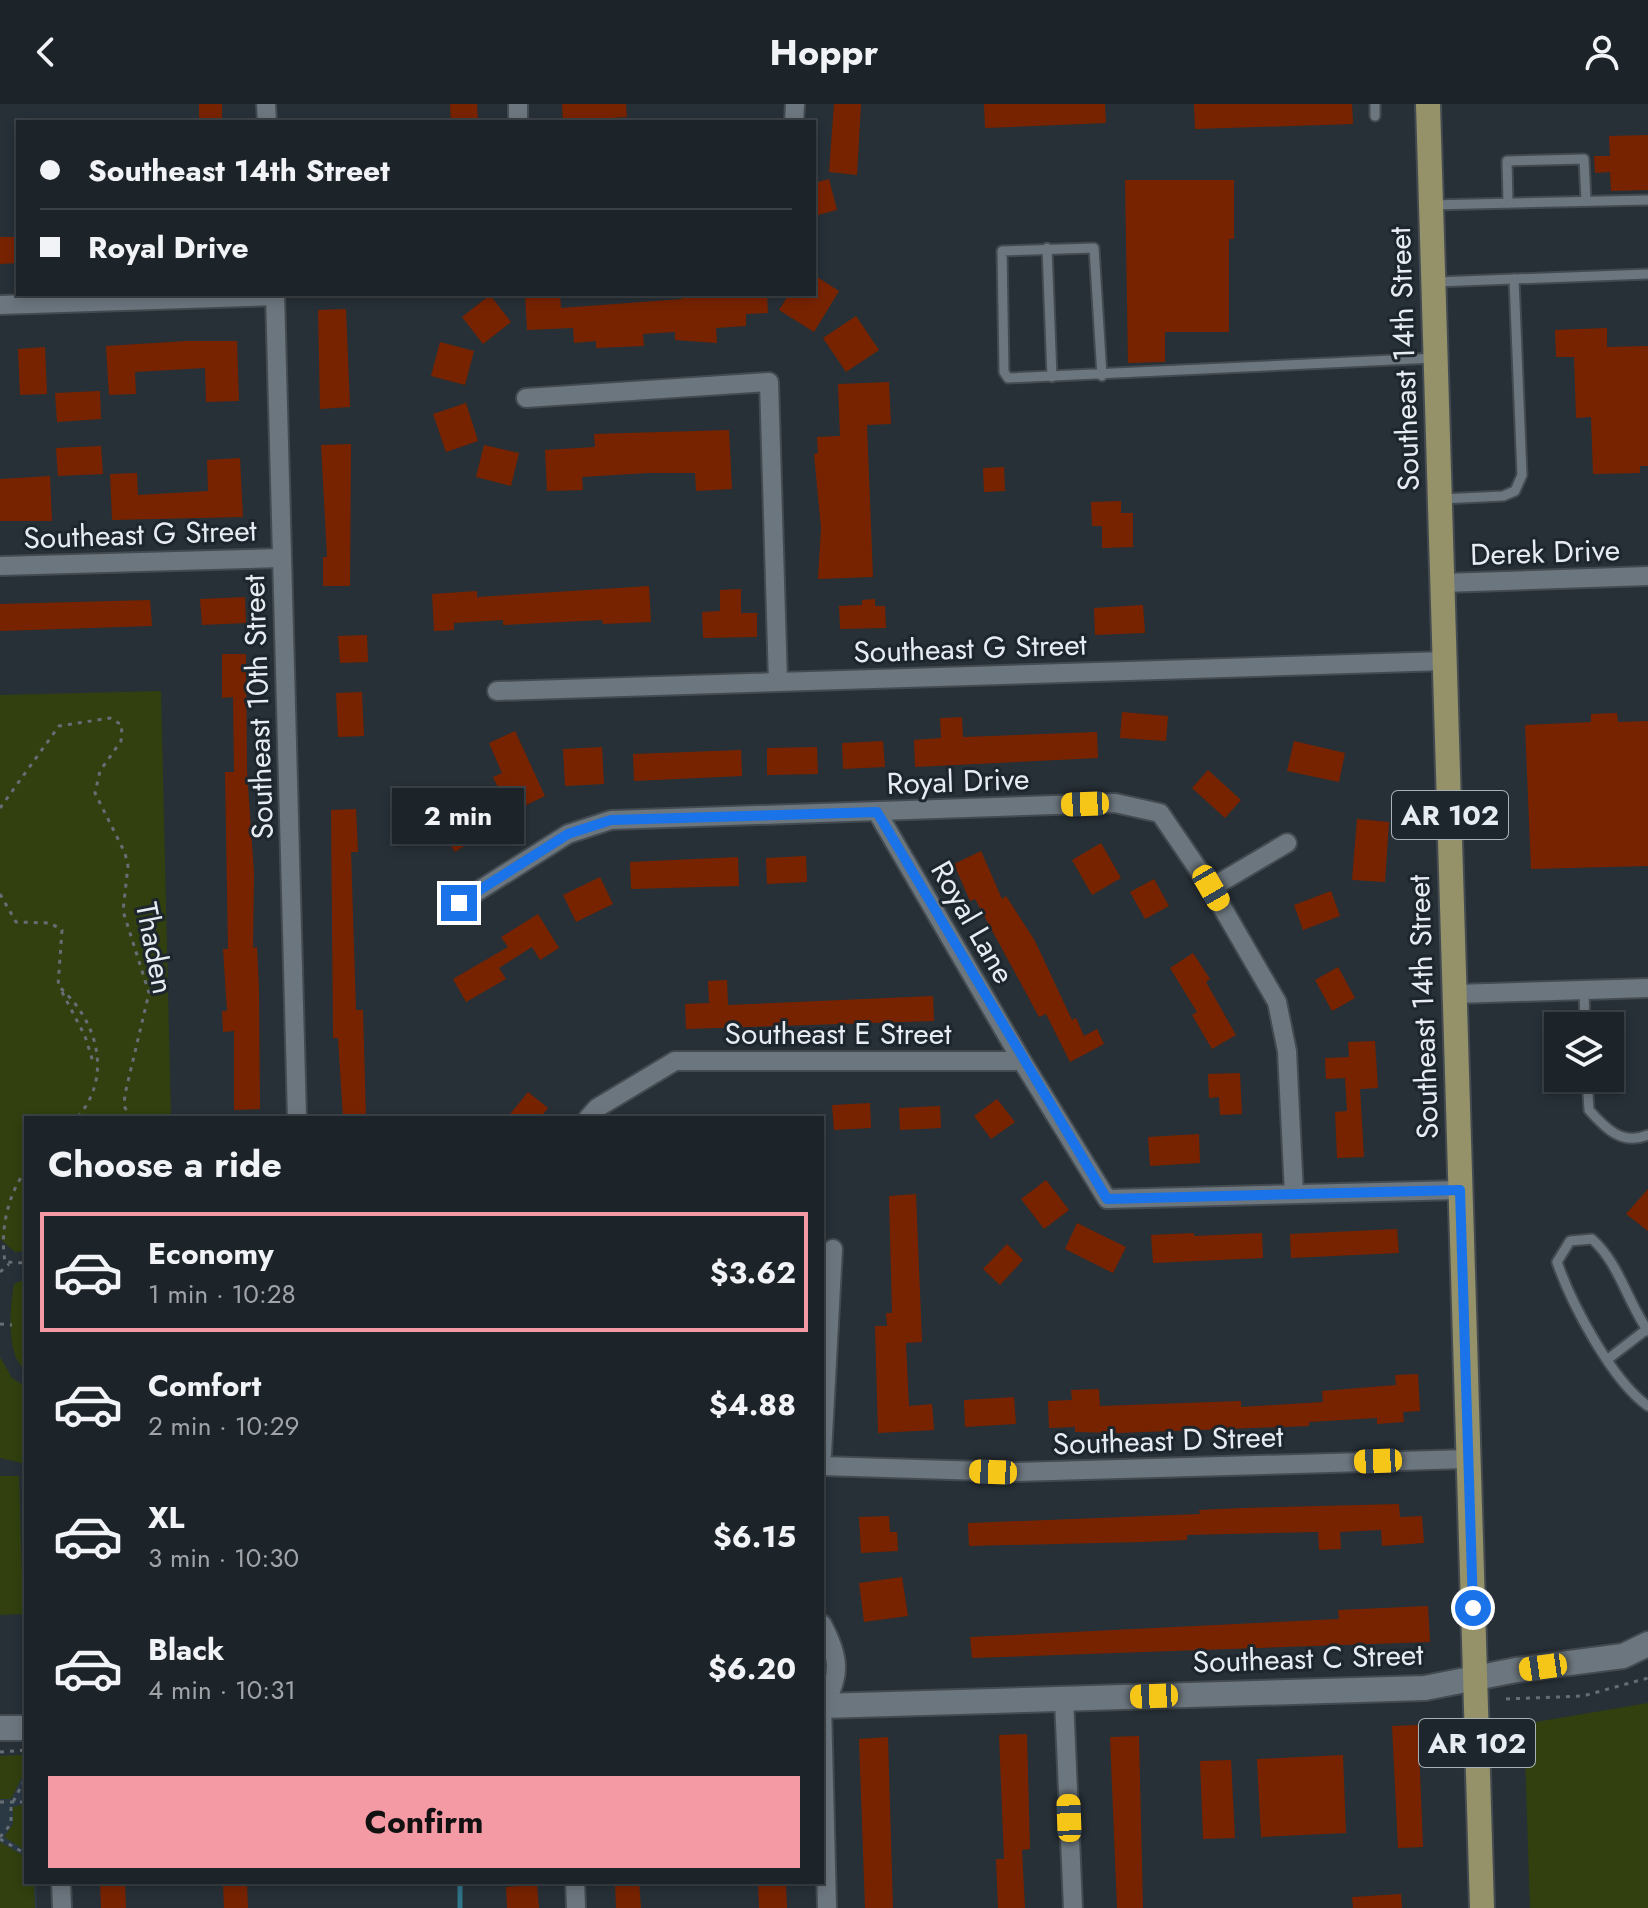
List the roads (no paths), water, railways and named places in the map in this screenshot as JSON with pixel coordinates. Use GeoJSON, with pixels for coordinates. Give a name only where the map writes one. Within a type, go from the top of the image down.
{"type":"FeatureCollection","features":[{"type":"Feature","properties":{"kind":"main road","name":"Southeast 14th Street"},"geometry":{"type":"LineString","coordinates":[[1428,104],[1482,1908]]}},
{"type":"Feature","properties":{"kind":"street"},"geometry":{"type":"LineString","coordinates":[[0,305],[248,296]]}},
{"type":"Feature","properties":{"kind":"street","name":"Southeast 10th Street"},"geometry":{"type":"LineString","coordinates":[[275,296],[297,1116]]}},
{"type":"Feature","properties":{"kind":"street"},"geometry":{"type":"LineString","coordinates":[[526,398],[769,382],[778,682]]}},
{"type":"Feature","properties":{"kind":"street","name":"Southeast G Street"},"geometry":{"type":"LineString","coordinates":[[0,566],[282,558]]}},
{"type":"Feature","properties":{"kind":"street","name":"Derek Drive"},"geometry":{"type":"LineString","coordinates":[[1443,583],[1648,576]]}},
{"type":"Feature","properties":{"kind":"street","name":"Southeast G Street"},"geometry":{"type":"LineString","coordinates":[[497,691],[1445,661]]}},
{"type":"Feature","properties":{"kind":"street","name":"Royal Drive"},"geometry":{"type":"LineString","coordinates":[[459,903],[568,834],[611,820],[1115,803],[1160,813],[1211,888],[1277,1002],[1287,1051],[1294,1194]]}},
{"type":"Feature","properties":{"kind":"street","name":"Royal Lane"},"geometry":{"type":"LineString","coordinates":[[877,812],[1022,1061]]}},
{"type":"Feature","properties":{"kind":"street"},"geometry":{"type":"LineString","coordinates":[[1211,888],[1287,843]]}},
{"type":"Feature","properties":{"kind":"street"},"geometry":{"type":"LineString","coordinates":[[1456,994],[1648,988]]}},
{"type":"Feature","properties":{"kind":"street","name":"Southeast E Street"},"geometry":{"type":"LineString","coordinates":[[590,1116],[597,1108],[675,1061],[1022,1061]]}},
{"type":"Feature","properties":{"kind":"street"},"geometry":{"type":"LineString","coordinates":[[1022,1061],[1107,1199],[1460,1190]]}},
{"type":"Feature","properties":{"kind":"street"},"geometry":{"type":"LineString","coordinates":[[824,1417],[833,1249]]}},
{"type":"Feature","properties":{"kind":"street","name":"Southeast D Street"},"geometry":{"type":"LineString","coordinates":[[824,1466],[1015,1472],[1468,1459]]}},
{"type":"Feature","properties":{"kind":"street"},"geometry":{"type":"LineString","coordinates":[[824,1628],[834,1646],[837,1684],[824,1703]]}},
{"type":"Feature","properties":{"kind":"street","name":"Southeast C Street"},"geometry":{"type":"LineString","coordinates":[[824,1706],[1425,1688],[1623,1656],[1648,1644]]}},
{"type":"Feature","properties":{"kind":"street"},"geometry":{"type":"LineString","coordinates":[[1064,1699],[1073,1908]]}},
{"type":"Feature","properties":{"kind":"street"},"geometry":{"type":"LineString","coordinates":[[0,1728],[24,1728]]}},
{"type":"Feature","properties":{"kind":"street"},"geometry":{"type":"LineString","coordinates":[[824,1787],[827,1908]]}},
{"type":"Feature","properties":{"kind":"street"},"geometry":{"type":"LineString","coordinates":[[61,1884],[62,1908]]}},
{"type":"Feature","properties":{"kind":"street"},"geometry":{"type":"LineString","coordinates":[[575,1884],[576,1908]]}},
{"type":"Feature","properties":{"kind":"lane"},"geometry":{"type":"LineString","coordinates":[[1375,104],[1375,116]]}},
{"type":"Feature","properties":{"kind":"lane"},"geometry":{"type":"LineString","coordinates":[[1508,203],[1507,161],[1584,159],[1586,201]]}},
{"type":"Feature","properties":{"kind":"lane"},"geometry":{"type":"LineString","coordinates":[[1431,205],[1648,200]]}},
{"type":"Feature","properties":{"kind":"lane"},"geometry":{"type":"LineString","coordinates":[[1047,248],[1052,377]]}},
{"type":"Feature","properties":{"kind":"lane"},"geometry":{"type":"LineString","coordinates":[[1102,376],[1094,248],[1002,251],[1004,372],[1008,378],[1102,376],[1435,358]]}},
{"type":"Feature","properties":{"kind":"lane"},"geometry":{"type":"LineString","coordinates":[[1433,283],[1648,274]]}},
{"type":"Feature","properties":{"kind":"lane"},"geometry":{"type":"LineString","coordinates":[[1440,499],[1503,496],[1515,491],[1522,475],[1514,279]]}},
{"type":"Feature","properties":{"kind":"lane"},"geometry":{"type":"LineString","coordinates":[[1584,990],[1585,1012]]}},
{"type":"Feature","properties":{"kind":"lane"},"geometry":{"type":"LineString","coordinates":[[1588,1092],[1589,1110],[1611,1134],[1637,1140],[1648,1135]]}},
{"type":"Feature","properties":{"kind":"lane"},"geometry":{"type":"LineString","coordinates":[[1608,1359],[1648,1330],[1634,1311],[1606,1252],[1592,1239],[1570,1241],[1557,1262],[1565,1286],[1608,1359],[1648,1406]]}},
{"type":"Feature","properties":{"kind":"waterway"},"geometry":{"type":"LineString","coordinates":[[460,1884],[460,1908]]}}]}
